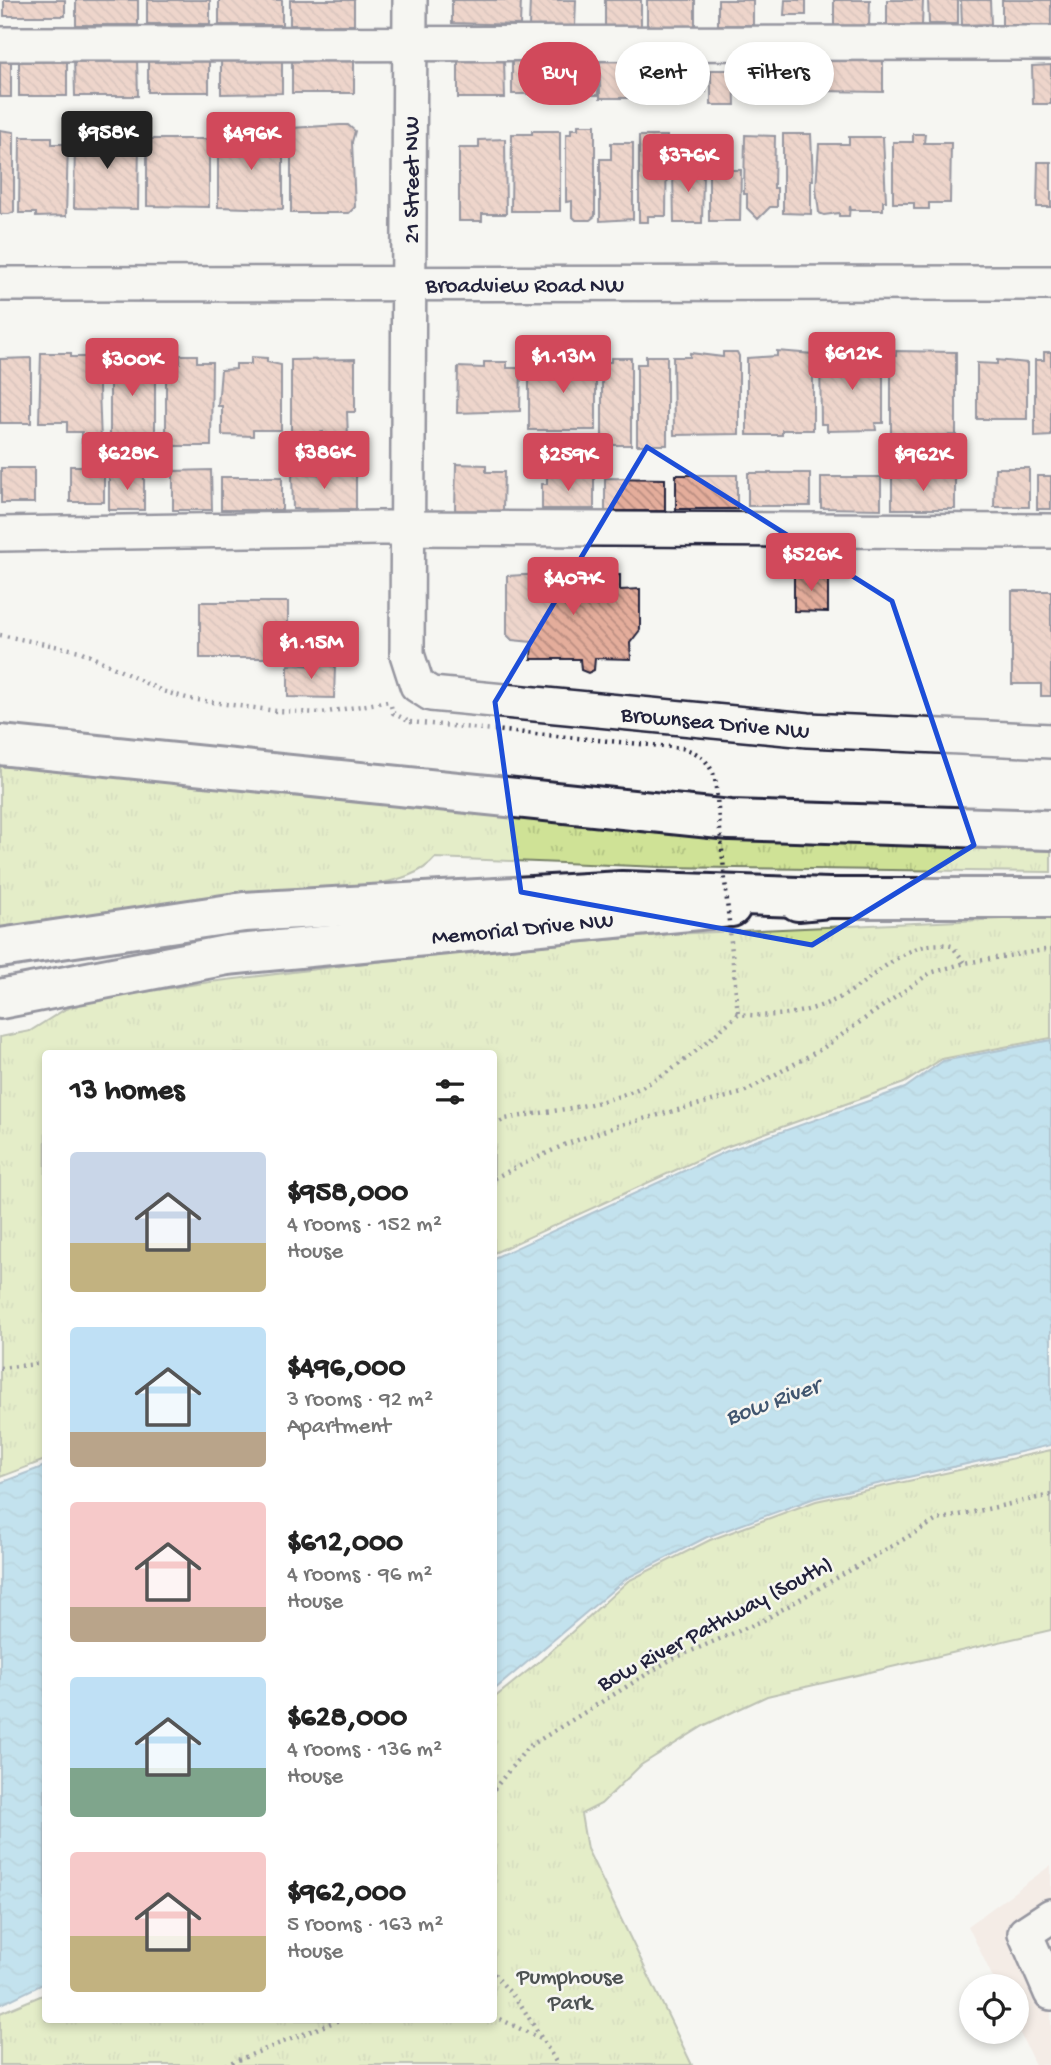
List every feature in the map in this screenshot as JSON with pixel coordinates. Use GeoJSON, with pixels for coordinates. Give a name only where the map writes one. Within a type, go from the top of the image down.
{"type":"FeatureCollection","features":[{"type":"Feature","properties":{"kind":"main road"},"geometry":{"type":"LineString","coordinates":[[0,745],[730,820],[1051,830]]}},
{"type":"Feature","properties":{"kind":"main road"},"geometry":{"type":"LineString","coordinates":[[0,948],[244,912],[622,891],[829,898]]}},
{"type":"Feature","properties":{"kind":"main road","name":"Memorial Drive NW"},"geometry":{"type":"LineString","coordinates":[[0,999],[227,955],[829,898],[1051,898]]}},
{"type":"Feature","properties":{"kind":"street","name":"21 Street NW"},"geometry":{"type":"LineString","coordinates":[[407,654],[410,0]]}},
{"type":"Feature","properties":{"kind":"street"},"geometry":{"type":"LineString","coordinates":[[0,44],[1051,43]]}},
{"type":"Feature","properties":{"kind":"street","name":"Broadview Road NW"},"geometry":{"type":"LineString","coordinates":[[0,284],[409,286],[1051,283]]}},
{"type":"Feature","properties":{"kind":"street"},"geometry":{"type":"LineString","coordinates":[[0,534],[407,528],[1051,531]]}},
{"type":"Feature","properties":{"kind":"street","name":"Brownsea Drive NW"},"geometry":{"type":"LineString","coordinates":[[407,654],[417,685],[431,694],[808,730],[1051,741]]}},
{"type":"Feature","properties":{"kind":"street"},"geometry":{"type":"LineString","coordinates":[[1051,1916],[1025,1933],[1051,1993]]}},
{"type":"Feature","properties":{"kind":"path"},"geometry":{"type":"LineString","coordinates":[[0,635],[80,651],[150,686],[190,699],[276,711],[323,713],[390,701]]}},
{"type":"Feature","properties":{"kind":"path"},"geometry":{"type":"LineString","coordinates":[[410,722],[682,748],[698,752],[709,764],[715,778],[738,1014]]}},
{"type":"Feature","properties":{"kind":"path"},"geometry":{"type":"LineString","coordinates":[[497,1123],[505,1119],[631,1092],[682,1061],[738,1014],[783,1016],[821,1005],[841,997],[906,953],[928,945],[952,946],[965,963]]}},
{"type":"Feature","properties":{"kind":"path"},"geometry":{"type":"LineString","coordinates":[[497,1177],[564,1145],[617,1126],[742,1093],[760,1085],[823,1048],[930,973],[965,963],[1051,949]]}},
{"type":"Feature","properties":{"kind":"path"},"geometry":{"type":"LineString","coordinates":[[0,1367],[42,1363]]}},
{"type":"Feature","properties":{"kind":"path","name":"Bow River Pathway (South)"},"geometry":{"type":"LineString","coordinates":[[497,1785],[528,1746],[670,1660],[762,1621],[937,1520],[1051,1495]]}},
{"type":"Feature","properties":{"kind":"path"},"geometry":{"type":"LineString","coordinates":[[497,1977],[521,2005],[558,2065]]}},
{"type":"Feature","properties":{"kind":"path"},"geometry":{"type":"LineString","coordinates":[[497,2018],[545,2042]]}},
{"type":"Feature","properties":{"kind":"path"},"geometry":{"type":"LineString","coordinates":[[225,2065],[331,2023]]}},
{"type":"Feature","properties":{"kind":"highlighted area"},"geometry":{"type":"Polygon","coordinates":[[[647,447],[892,601],[974,845],[812,945],[521,892],[495,702],[647,447]]]}},
{"type":"Feature","properties":{"kind":"shaded area"},"geometry":{"type":"Polygon","coordinates":[[[1051,1865],[1051,2065],[1035,2065],[1025,2044],[1029,2044],[1029,1974],[991,1974],[968,1926],[1051,1865]]]}},
{"type":"Feature","properties":{"kind":"green space"},"geometry":{"type":"Polygon","coordinates":[[[0,756],[813,838],[1051,851],[1051,872],[661,867],[435,858],[416,872],[378,884],[0,930],[0,756]]]}},
{"type":"Feature","properties":{"kind":"green space"},"geometry":{"type":"Polygon","coordinates":[[[1051,917],[1051,1038],[942,1059],[904,1083],[726,1147],[497,1252],[497,1050],[42,1050],[42,1461],[0,1477],[0,1037],[30,1031],[64,1010],[85,1001],[210,982],[399,959],[672,934],[1051,917]]]}},
{"type":"Feature","properties":{"kind":"green space","name":"Pumphouse Park"},"geometry":{"type":"Polygon","coordinates":[[[1051,1450],[1051,1630],[767,1696],[705,1725],[641,1765],[601,1804],[581,1814],[587,1849],[692,2065],[0,2065],[0,2013],[42,1995],[42,2023],[497,2023],[497,1696],[540,1661],[628,1581],[710,1540],[816,1501],[1051,1450]]]}},
{"type":"Feature","properties":{"kind":"water","name":"Bow River"},"geometry":{"type":"Polygon","coordinates":[[[1051,1040],[1051,1445],[815,1498],[707,1537],[627,1578],[497,1687],[497,1257],[727,1151],[905,1088],[943,1061],[1051,1040]]]}},
{"type":"Feature","properties":{"kind":"water"},"geometry":{"type":"Polygon","coordinates":[[[42,1467],[42,1984],[0,2005],[0,1483],[42,1467]]]}},
{"type":"Feature","properties":{"kind":"building"},"geometry":{"type":"Polygon","coordinates":[[[4,0],[65,0],[65,16],[4,16],[4,0]]]}},
{"type":"Feature","properties":{"kind":"building"},"geometry":{"type":"Polygon","coordinates":[[[76,0],[138,0],[138,25],[76,25],[76,0]]]}},
{"type":"Feature","properties":{"kind":"building"},"geometry":{"type":"Polygon","coordinates":[[[147,0],[210,0],[210,24],[147,24],[147,0]]]}},
{"type":"Feature","properties":{"kind":"building"},"geometry":{"type":"Polygon","coordinates":[[[219,0],[282,0],[282,25],[219,25],[219,0]]]}},
{"type":"Feature","properties":{"kind":"building"},"geometry":{"type":"Polygon","coordinates":[[[290,0],[354,0],[354,25],[290,25],[290,0]]]}},
{"type":"Feature","properties":{"kind":"building"},"geometry":{"type":"Polygon","coordinates":[[[452,0],[521,0],[520,25],[452,23],[452,0]]]}},
{"type":"Feature","properties":{"kind":"building"},"geometry":{"type":"Polygon","coordinates":[[[530,0],[576,0],[575,27],[529,27],[530,0]]]}},
{"type":"Feature","properties":{"kind":"building"},"geometry":{"type":"Polygon","coordinates":[[[605,0],[641,0],[641,27],[605,27],[605,0]]]}},
{"type":"Feature","properties":{"kind":"building"},"geometry":{"type":"Polygon","coordinates":[[[647,0],[695,0],[695,26],[647,26],[647,0]]]}},
{"type":"Feature","properties":{"kind":"building"},"geometry":{"type":"Polygon","coordinates":[[[718,0],[753,0],[753,25],[718,25],[718,0]]]}},
{"type":"Feature","properties":{"kind":"building"},"geometry":{"type":"Polygon","coordinates":[[[785,0],[806,0],[806,15],[784,15],[785,0]]]}},
{"type":"Feature","properties":{"kind":"building"},"geometry":{"type":"Polygon","coordinates":[[[834,0],[870,0],[869,27],[834,27],[834,0]]]}},
{"type":"Feature","properties":{"kind":"building"},"geometry":{"type":"Polygon","coordinates":[[[887,0],[923,0],[922,26],[887,26],[887,0]]]}},
{"type":"Feature","properties":{"kind":"building"},"geometry":{"type":"Polygon","coordinates":[[[928,0],[958,0],[958,24],[929,24],[928,0]]]}},
{"type":"Feature","properties":{"kind":"building"},"geometry":{"type":"Polygon","coordinates":[[[961,0],[990,0],[991,24],[962,25],[961,0]]]}},
{"type":"Feature","properties":{"kind":"building"},"geometry":{"type":"Polygon","coordinates":[[[1002,0],[1051,0],[1051,27],[1002,27],[1002,0]]]}},
{"type":"Feature","properties":{"kind":"building"},"geometry":{"type":"Polygon","coordinates":[[[834,56],[883,58],[883,92],[834,91],[834,56]]]}},
{"type":"Feature","properties":{"kind":"building"},"geometry":{"type":"Polygon","coordinates":[[[67,58],[67,96],[19,96],[19,59],[67,58]]]}},
{"type":"Feature","properties":{"kind":"building"},"geometry":{"type":"Polygon","coordinates":[[[74,58],[137,59],[138,96],[75,96],[74,58]]]}},
{"type":"Feature","properties":{"kind":"building"},"geometry":{"type":"Polygon","coordinates":[[[282,58],[282,93],[221,94],[221,59],[282,58]]]}},
{"type":"Feature","properties":{"kind":"building"},"geometry":{"type":"Polygon","coordinates":[[[512,58],[518,58],[518,94],[512,94],[512,58]]]}},
{"type":"Feature","properties":{"kind":"building"},"geometry":{"type":"Polygon","coordinates":[[[209,59],[209,92],[148,92],[148,60],[209,59]]]}},
{"type":"Feature","properties":{"kind":"building"},"geometry":{"type":"Polygon","coordinates":[[[504,59],[505,98],[458,98],[458,60],[504,59]]]}},
{"type":"Feature","properties":{"kind":"building"},"geometry":{"type":"Polygon","coordinates":[[[0,60],[11,60],[11,97],[0,97],[0,60]]]}},
{"type":"Feature","properties":{"kind":"building"},"geometry":{"type":"Polygon","coordinates":[[[292,60],[354,60],[354,93],[292,93],[292,60]]]}},
{"type":"Feature","properties":{"kind":"building"},"geometry":{"type":"Polygon","coordinates":[[[601,60],[615,60],[615,98],[601,98],[601,60]]]}},
{"type":"Feature","properties":{"kind":"building"},"geometry":{"type":"Polygon","coordinates":[[[1051,65],[1051,104],[1033,104],[1032,66],[1051,65]]]}},
{"type":"Feature","properties":{"kind":"building"},"geometry":{"type":"Polygon","coordinates":[[[711,70],[724,70],[724,105],[711,105],[711,70]]]}},
{"type":"Feature","properties":{"kind":"building"},"geometry":{"type":"Polygon","coordinates":[[[348,125],[355,131],[352,142],[355,207],[349,213],[291,213],[291,128],[348,125]]]}},
{"type":"Feature","properties":{"kind":"building"},"geometry":{"type":"Polygon","coordinates":[[[578,125],[595,125],[595,216],[590,220],[576,220],[572,216],[572,201],[566,202],[566,134],[571,134],[571,129],[578,129],[578,125]]]}},
{"type":"Feature","properties":{"kind":"building"},"geometry":{"type":"Polygon","coordinates":[[[0,130],[14,132],[14,212],[9,214],[0,214],[0,130]]]}},
{"type":"Feature","properties":{"kind":"building"},"geometry":{"type":"Polygon","coordinates":[[[88,130],[125,130],[125,140],[139,140],[138,209],[74,208],[75,140],[88,140],[88,130]]]}},
{"type":"Feature","properties":{"kind":"building"},"geometry":{"type":"Polygon","coordinates":[[[532,131],[560,131],[560,211],[511,211],[512,134],[532,134],[532,131]]]}},
{"type":"Feature","properties":{"kind":"building"},"geometry":{"type":"Polygon","coordinates":[[[218,134],[241,134],[241,138],[283,134],[283,209],[218,207],[218,134]]]}},
{"type":"Feature","properties":{"kind":"building"},"geometry":{"type":"Polygon","coordinates":[[[783,134],[811,134],[811,214],[783,213],[783,134]]]}},
{"type":"Feature","properties":{"kind":"building"},"geometry":{"type":"Polygon","coordinates":[[[913,134],[925,134],[924,143],[951,143],[950,203],[929,203],[929,209],[914,209],[914,203],[893,203],[893,142],[913,142],[913,134]]]}},
{"type":"Feature","properties":{"kind":"building"},"geometry":{"type":"Polygon","coordinates":[[[745,135],[775,136],[774,188],[777,188],[777,207],[770,207],[758,219],[747,208],[747,194],[744,194],[745,135]]]}},
{"type":"Feature","properties":{"kind":"building"},"geometry":{"type":"Polygon","coordinates":[[[639,136],[667,136],[666,216],[648,216],[648,222],[639,222],[639,136]]]}},
{"type":"Feature","properties":{"kind":"building"},"geometry":{"type":"Polygon","coordinates":[[[20,137],[52,137],[52,144],[68,144],[66,216],[36,217],[36,213],[19,213],[20,137]]]}},
{"type":"Feature","properties":{"kind":"building"},"geometry":{"type":"Polygon","coordinates":[[[849,137],[883,137],[886,201],[883,201],[883,210],[851,210],[850,206],[849,216],[839,216],[839,213],[824,215],[819,213],[816,188],[819,144],[849,144],[849,137]]]}},
{"type":"Feature","properties":{"kind":"building"},"geometry":{"type":"Polygon","coordinates":[[[147,139],[209,139],[209,207],[147,206],[147,139]]]}},
{"type":"Feature","properties":{"kind":"building"},"geometry":{"type":"Polygon","coordinates":[[[505,139],[506,214],[482,214],[482,221],[459,221],[459,148],[479,148],[479,140],[505,139]]]}},
{"type":"Feature","properties":{"kind":"building"},"geometry":{"type":"Polygon","coordinates":[[[611,143],[633,143],[633,219],[600,221],[600,159],[611,159],[611,143]]]}},
{"type":"Feature","properties":{"kind":"building"},"geometry":{"type":"Polygon","coordinates":[[[678,161],[694,161],[694,173],[703,173],[702,223],[674,223],[673,172],[678,172],[678,161]]]}},
{"type":"Feature","properties":{"kind":"building"},"geometry":{"type":"Polygon","coordinates":[[[1038,162],[1051,162],[1051,207],[1037,207],[1038,162]]]}},
{"type":"Feature","properties":{"kind":"building"},"geometry":{"type":"Polygon","coordinates":[[[709,170],[741,170],[740,221],[709,221],[709,170]]]}},
{"type":"Feature","properties":{"kind":"building"},"geometry":{"type":"Polygon","coordinates":[[[777,351],[813,354],[813,430],[782,430],[782,435],[747,435],[747,358],[777,356],[777,351]]]}},
{"type":"Feature","properties":{"kind":"building"},"geometry":{"type":"Polygon","coordinates":[[[896,351],[956,352],[956,435],[897,437],[891,434],[891,355],[896,355],[896,351]]]}},
{"type":"Feature","properties":{"kind":"building"},"geometry":{"type":"Polygon","coordinates":[[[723,352],[737,352],[739,356],[739,434],[674,435],[673,357],[690,357],[690,353],[723,357],[723,352]]]}},
{"type":"Feature","properties":{"kind":"building"},"geometry":{"type":"Polygon","coordinates":[[[1044,352],[1051,352],[1051,436],[1035,437],[1035,360],[1044,360],[1044,352]]]}},
{"type":"Feature","properties":{"kind":"building"},"geometry":{"type":"Polygon","coordinates":[[[41,353],[71,353],[71,357],[88,357],[88,361],[98,361],[101,442],[82,442],[82,432],[67,432],[67,422],[39,422],[41,353]]]}},
{"type":"Feature","properties":{"kind":"building"},"geometry":{"type":"Polygon","coordinates":[[[110,354],[155,354],[155,443],[110,443],[110,354]]]}},
{"type":"Feature","properties":{"kind":"building"},"geometry":{"type":"Polygon","coordinates":[[[180,355],[197,355],[197,362],[212,362],[211,446],[166,446],[166,363],[180,363],[180,355]]]}},
{"type":"Feature","properties":{"kind":"building"},"geometry":{"type":"Polygon","coordinates":[[[883,355],[883,423],[875,423],[876,430],[827,431],[827,424],[821,424],[820,356],[883,355]]]}},
{"type":"Feature","properties":{"kind":"building"},"geometry":{"type":"Polygon","coordinates":[[[646,356],[667,356],[667,445],[637,445],[637,364],[646,364],[646,356]]]}},
{"type":"Feature","properties":{"kind":"building"},"geometry":{"type":"Polygon","coordinates":[[[251,357],[267,358],[267,362],[281,365],[281,430],[253,430],[253,436],[222,435],[222,406],[218,406],[221,370],[236,369],[236,364],[251,364],[251,357]]]}},
{"type":"Feature","properties":{"kind":"building"},"geometry":{"type":"Polygon","coordinates":[[[570,357],[596,360],[596,430],[529,430],[529,360],[570,360],[570,357]]]}},
{"type":"Feature","properties":{"kind":"building"},"geometry":{"type":"Polygon","coordinates":[[[31,358],[31,423],[0,423],[0,359],[31,358]]]}},
{"type":"Feature","properties":{"kind":"building"},"geometry":{"type":"Polygon","coordinates":[[[611,358],[631,358],[631,445],[602,445],[602,362],[611,362],[611,358]]]}},
{"type":"Feature","properties":{"kind":"building"},"geometry":{"type":"Polygon","coordinates":[[[355,359],[355,412],[347,412],[348,437],[323,437],[323,432],[291,437],[291,360],[355,359]]]}},
{"type":"Feature","properties":{"kind":"building"},"geometry":{"type":"Polygon","coordinates":[[[997,360],[1027,363],[1027,419],[977,419],[977,363],[997,364],[997,360]]]}},
{"type":"Feature","properties":{"kind":"building"},"geometry":{"type":"Polygon","coordinates":[[[484,362],[507,362],[507,368],[521,368],[520,411],[457,413],[458,367],[484,368],[484,362]]]}},
{"type":"Feature","properties":{"kind":"building"},"geometry":{"type":"Polygon","coordinates":[[[456,464],[486,465],[486,472],[504,472],[503,511],[455,510],[456,464]]]}},
{"type":"Feature","properties":{"kind":"building"},"geometry":{"type":"Polygon","coordinates":[[[70,466],[104,466],[104,502],[70,502],[70,466]]]}},
{"type":"Feature","properties":{"kind":"building"},"geometry":{"type":"Polygon","coordinates":[[[1,468],[34,468],[34,503],[1,503],[1,468]]]}},
{"type":"Feature","properties":{"kind":"building"},"geometry":{"type":"Polygon","coordinates":[[[995,468],[1029,468],[1029,507],[994,507],[995,468]]]}},
{"type":"Feature","properties":{"kind":"building"},"geometry":{"type":"Polygon","coordinates":[[[211,470],[212,510],[173,510],[173,471],[211,470]]]}},
{"type":"Feature","properties":{"kind":"building"},"geometry":{"type":"Polygon","coordinates":[[[748,473],[810,473],[810,506],[748,506],[748,473]]]}},
{"type":"Feature","properties":{"kind":"building"},"geometry":{"type":"Polygon","coordinates":[[[109,474],[144,474],[144,510],[109,510],[109,474]]]}},
{"type":"Feature","properties":{"kind":"building"},"geometry":{"type":"Polygon","coordinates":[[[292,474],[356,474],[356,509],[293,509],[292,474]]]}},
{"type":"Feature","properties":{"kind":"building"},"geometry":{"type":"Polygon","coordinates":[[[676,475],[737,475],[737,509],[676,509],[676,475]]]}},
{"type":"Feature","properties":{"kind":"building"},"geometry":{"type":"Polygon","coordinates":[[[547,476],[594,477],[594,509],[542,509],[542,484],[547,484],[547,476]]]}},
{"type":"Feature","properties":{"kind":"building"},"geometry":{"type":"Polygon","coordinates":[[[892,476],[955,476],[955,509],[892,509],[892,476]]]}},
{"type":"Feature","properties":{"kind":"building"},"geometry":{"type":"Polygon","coordinates":[[[1037,476],[1051,476],[1051,509],[1037,509],[1037,476]]]}},
{"type":"Feature","properties":{"kind":"building"},"geometry":{"type":"Polygon","coordinates":[[[221,477],[282,477],[282,510],[221,510],[221,477]]]}},
{"type":"Feature","properties":{"kind":"building"},"geometry":{"type":"Polygon","coordinates":[[[821,477],[881,477],[881,509],[821,508],[821,477]]]}},
{"type":"Feature","properties":{"kind":"building"},"geometry":{"type":"Polygon","coordinates":[[[605,478],[665,479],[665,511],[605,511],[605,478]]]}},
{"type":"Feature","properties":{"kind":"building"},"geometry":{"type":"Polygon","coordinates":[[[794,574],[828,575],[828,612],[794,611],[794,574]]]}},
{"type":"Feature","properties":{"kind":"building"},"geometry":{"type":"Polygon","coordinates":[[[620,575],[620,590],[640,589],[640,630],[630,643],[631,659],[595,658],[594,670],[588,673],[581,670],[580,659],[531,659],[532,642],[512,640],[507,635],[507,576],[620,575]]]}},
{"type":"Feature","properties":{"kind":"building"},"geometry":{"type":"Polygon","coordinates":[[[1012,591],[1051,591],[1051,696],[1041,696],[1041,684],[1012,684],[1012,591]]]}},
{"type":"Feature","properties":{"kind":"building"},"geometry":{"type":"Polygon","coordinates":[[[200,602],[288,602],[288,658],[200,658],[200,602]]]}},
{"type":"Feature","properties":{"kind":"building"},"geometry":{"type":"Polygon","coordinates":[[[288,665],[335,666],[334,698],[288,697],[288,665]]]}}]}
